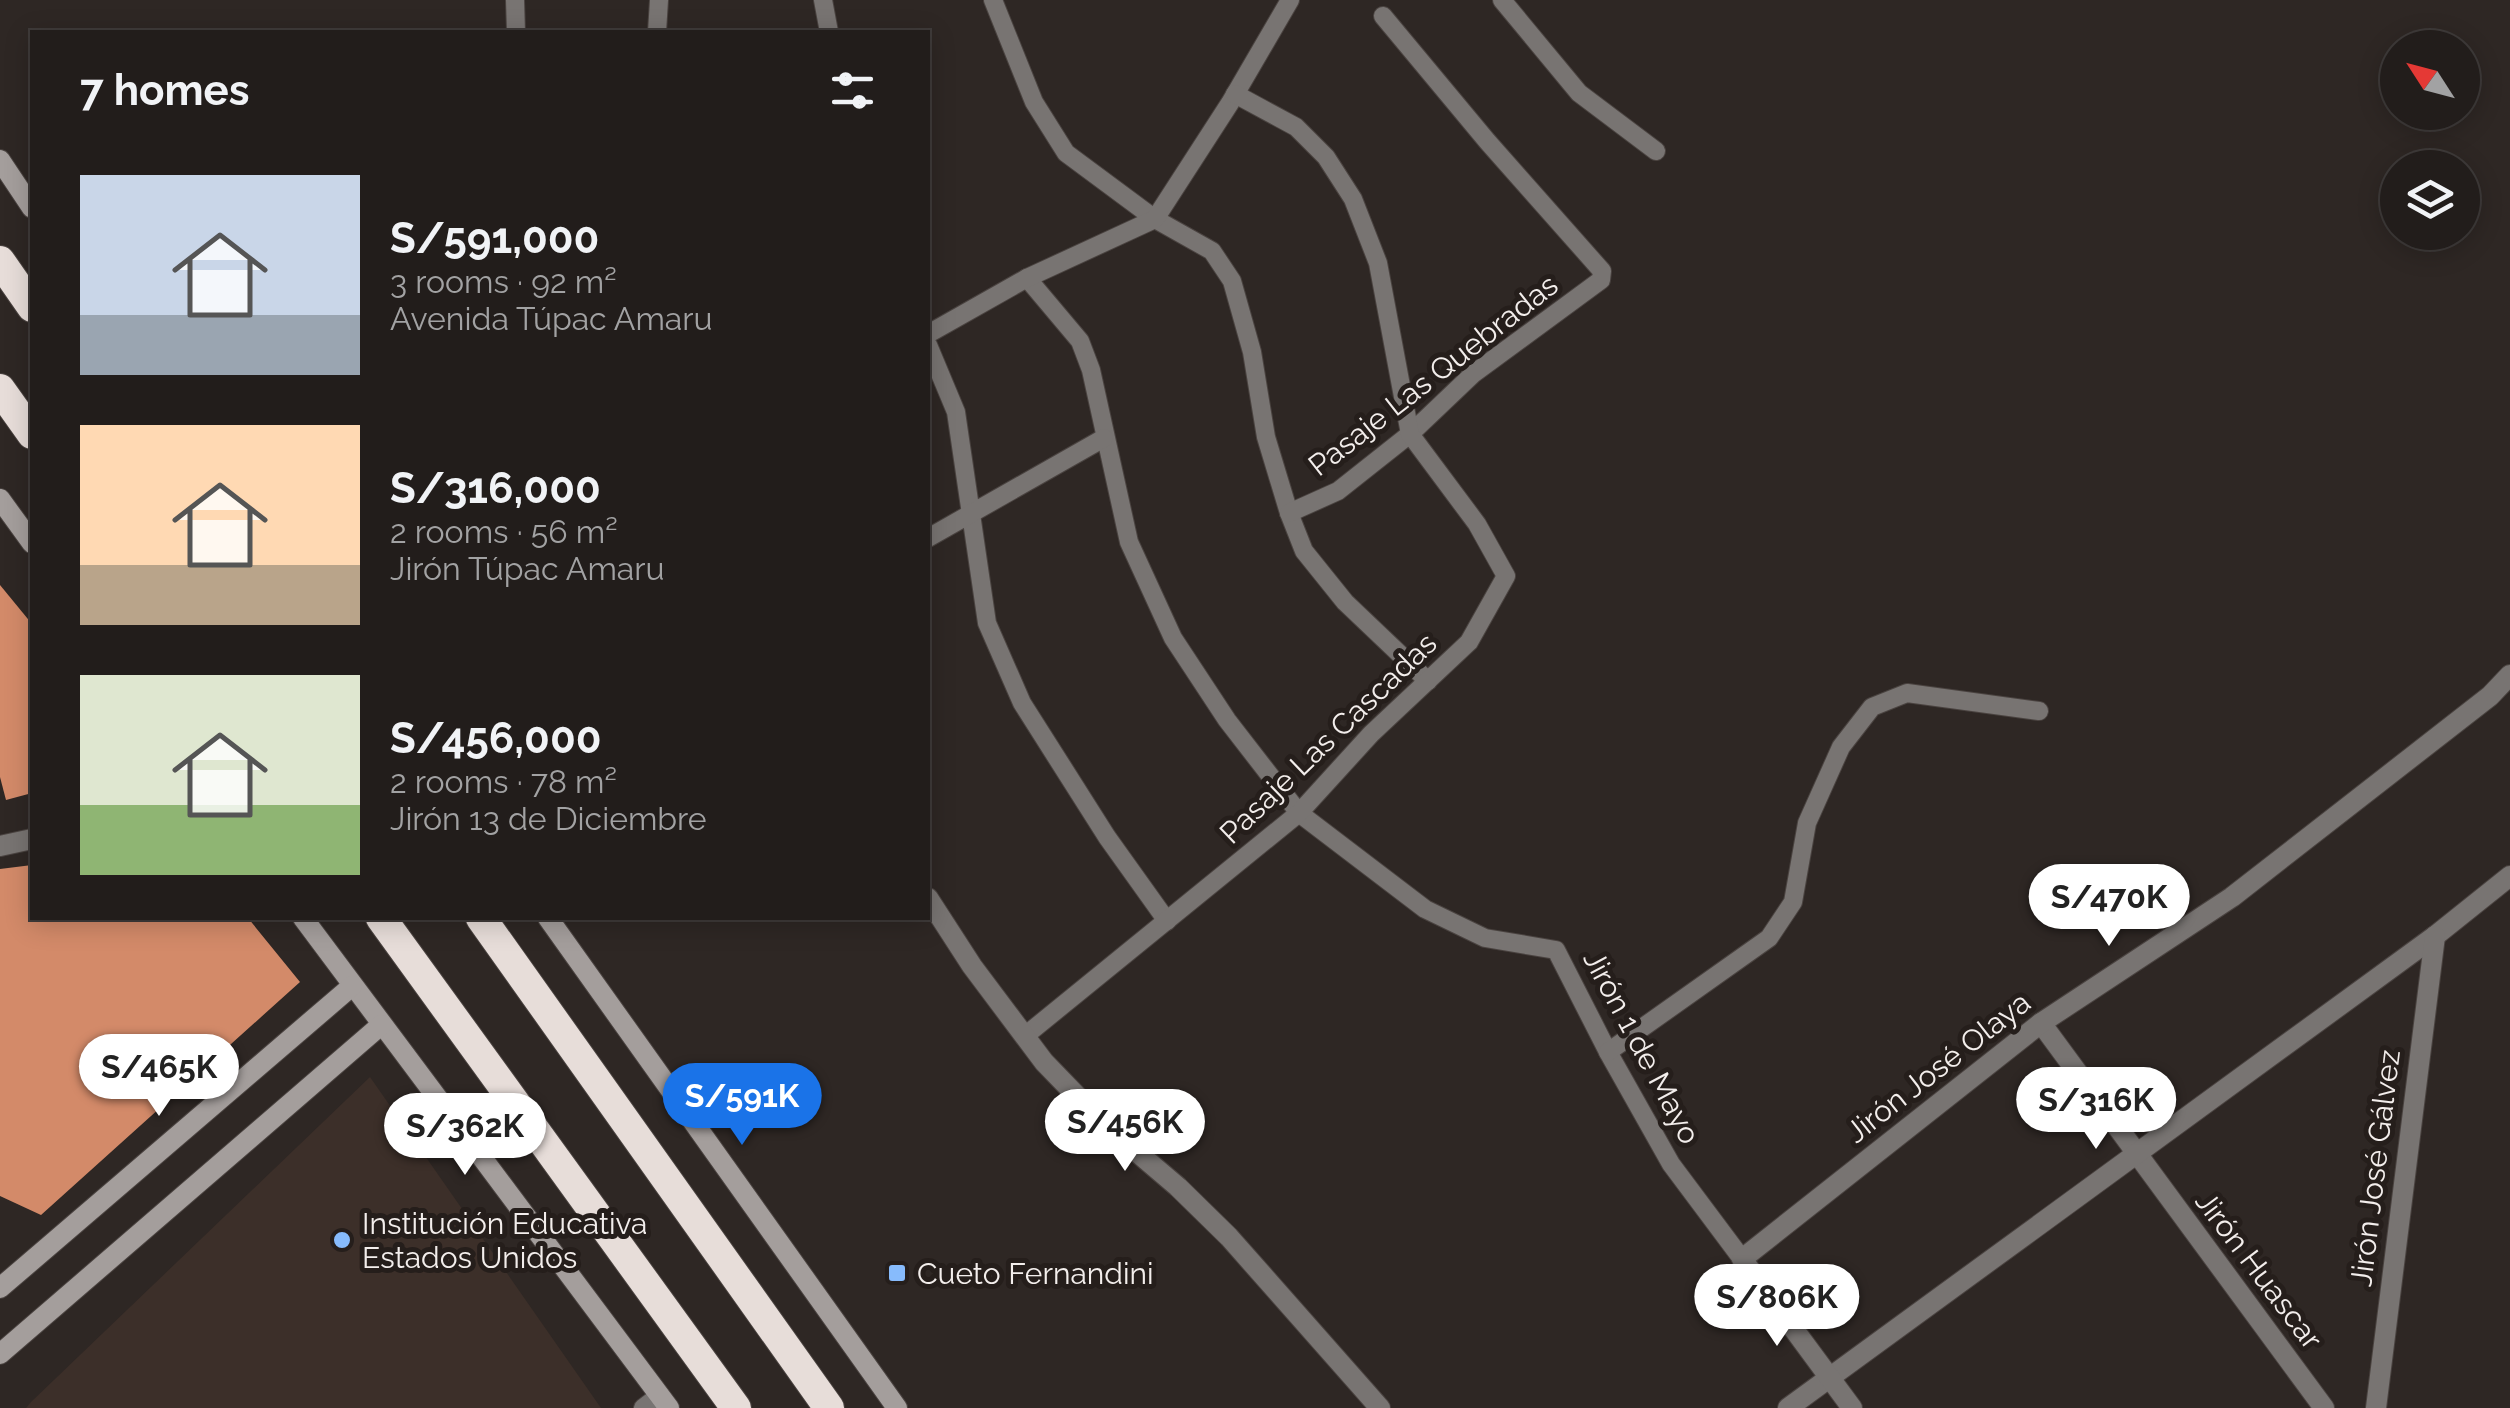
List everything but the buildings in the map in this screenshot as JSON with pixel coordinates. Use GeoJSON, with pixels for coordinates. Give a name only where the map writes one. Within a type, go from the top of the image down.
{"type":"FeatureCollection","features":[{"type":"Feature","properties":{"kind":"highway"},"geometry":{"type":"LineString","coordinates":[[0,261],[30,304]]}},
{"type":"Feature","properties":{"kind":"highway"},"geometry":{"type":"LineString","coordinates":[[0,389],[30,431]]}},
{"type":"Feature","properties":{"kind":"highway"},"geometry":{"type":"LineString","coordinates":[[382,920],[736,1408]]}},
{"type":"Feature","properties":{"kind":"highway"},"geometry":{"type":"LineString","coordinates":[[482,920],[829,1408]]}},
{"type":"Feature","properties":{"kind":"main road"},"geometry":{"type":"LineString","coordinates":[[0,160],[30,205]]}},
{"type":"Feature","properties":{"kind":"main road"},"geometry":{"type":"LineString","coordinates":[[0,498],[30,541]]}},
{"type":"Feature","properties":{"kind":"main road"},"geometry":{"type":"LineString","coordinates":[[304,920],[657,1404]]}},
{"type":"Feature","properties":{"kind":"main road"},"geometry":{"type":"LineString","coordinates":[[549,920],[896,1408]]}},
{"type":"Feature","properties":{"kind":"main road"},"geometry":{"type":"LineString","coordinates":[[0,1288],[352,986]]}},
{"type":"Feature","properties":{"kind":"main road"},"geometry":{"type":"LineString","coordinates":[[0,1354],[381,1025]]}},
{"type":"Feature","properties":{"kind":"street","name":"Jirón José Olaya"},"geometry":{"type":"LineString","coordinates":[[1742,1259],[2040,1023],[2232,896],[2490,696],[2510,675]]}},
{"type":"Feature","properties":{"kind":"street"},"geometry":{"type":"LineString","coordinates":[[0,846],[30,838]]}},
{"type":"Feature","properties":{"kind":"street"},"geometry":{"type":"LineString","coordinates":[[1788,1408],[2434,936],[2510,876]]}},
{"type":"Feature","properties":{"kind":"street"},"geometry":{"type":"LineString","coordinates":[[930,901],[972,966],[1044,1062],[1104,1124],[1229,1237],[1380,1408]]}},
{"type":"Feature","properties":{"kind":"street","name":"Jirón José Gálvez"},"geometry":{"type":"LineString","coordinates":[[2376,1408],[2434,936]]}},
{"type":"Feature","properties":{"kind":"street","name":"Jirón Huascar"},"geometry":{"type":"LineString","coordinates":[[2040,1023],[2324,1408]]}},
{"type":"Feature","properties":{"kind":"street","name":"Jirón 1 de Mayo"},"geometry":{"type":"LineString","coordinates":[[1742,1259],[1852,1408]]}},
{"type":"Feature","properties":{"kind":"lane"},"geometry":{"type":"LineString","coordinates":[[516,0],[516,30]]}},
{"type":"Feature","properties":{"kind":"lane"},"geometry":{"type":"LineString","coordinates":[[657,30],[659,0]]}},
{"type":"Feature","properties":{"kind":"lane"},"geometry":{"type":"LineString","coordinates":[[824,0],[829,30]]}},
{"type":"Feature","properties":{"kind":"lane"},"geometry":{"type":"LineString","coordinates":[[993,0],[1034,102],[1066,153],[1155,219],[1212,252],[1232,281],[1252,352],[1266,437],[1288,513],[1304,551],[1345,602],[1428,680]]}},
{"type":"Feature","properties":{"kind":"lane"},"geometry":{"type":"LineString","coordinates":[[930,333],[1027,278],[1155,219],[1290,0]]}},
{"type":"Feature","properties":{"kind":"lane"},"geometry":{"type":"LineString","coordinates":[[1502,0],[1580,94],[1656,152]]}},
{"type":"Feature","properties":{"kind":"lane","name":"Pasaje Las Quebradas"},"geometry":{"type":"LineString","coordinates":[[1288,513],[1338,491],[1410,434],[1473,374],[1600,280],[1602,271],[1384,16]]}},
{"type":"Feature","properties":{"kind":"lane"},"geometry":{"type":"LineString","coordinates":[[1235,94],[1296,127],[1326,157],[1353,199],[1378,263],[1410,434]]}},
{"type":"Feature","properties":{"kind":"lane","name":"Jirón 1 de Mayo"},"geometry":{"type":"LineString","coordinates":[[1027,278],[1080,341],[1129,542],[1174,638],[1227,720],[1299,812],[1425,909],[1485,938],[1556,950],[1670,1164],[1742,1259]]}},
{"type":"Feature","properties":{"kind":"lane"},"geometry":{"type":"LineString","coordinates":[[930,350],[956,412],[987,623],[1022,703],[1167,921]]}},
{"type":"Feature","properties":{"kind":"lane","name":"Pasaje Las Cascadas"},"geometry":{"type":"LineString","coordinates":[[1026,1035],[1299,812],[1371,734],[1469,642],[1506,576],[1477,524],[1410,434]]}},
{"type":"Feature","properties":{"kind":"lane"},"geometry":{"type":"LineString","coordinates":[[930,537],[1104,438]]}},
{"type":"Feature","properties":{"kind":"lane"},"geometry":{"type":"LineString","coordinates":[[1608,1052],[1769,938],[1792,902],[1807,822],[1842,747],[1872,707],[1907,693],[2039,711]]}},
{"type":"Feature","properties":{"kind":"shaded area","name":"Institución Educativa Estados Unidos"},"geometry":{"type":"Polygon","coordinates":[[[370,1077],[601,1408],[26,1408],[31,1402],[370,1077]]]}},
{"type":"Feature","properties":{"kind":"place","name":"Institución Educativa Estados Unidos"},"geometry":{"type":"Point","coordinates":[342,1240]}},
{"type":"Feature","properties":{"kind":"place","name":"Cueto Fernandini"},"geometry":{"type":"Point","coordinates":[897,1273]}}]}
